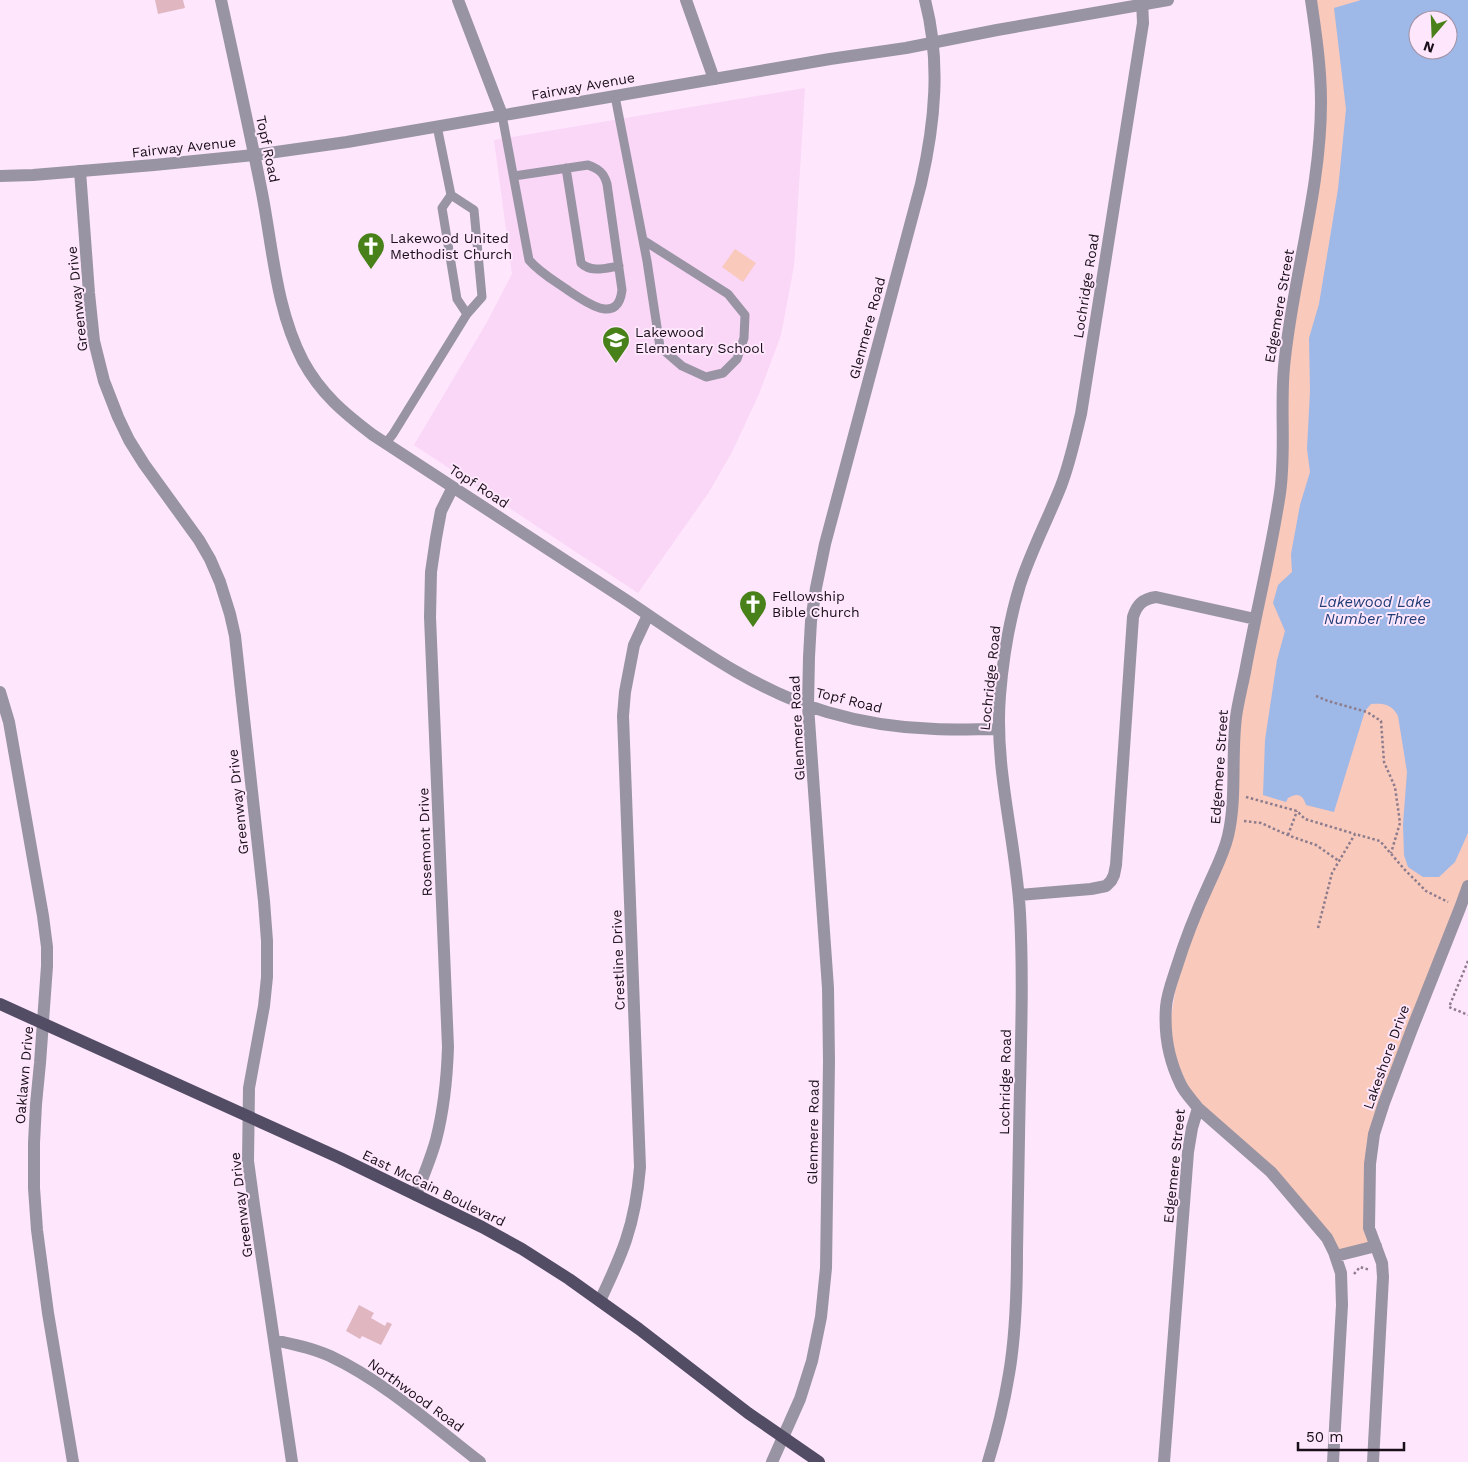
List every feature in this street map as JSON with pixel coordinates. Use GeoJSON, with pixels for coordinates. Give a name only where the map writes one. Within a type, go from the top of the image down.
{"type":"FeatureCollection","features":[{"type":"Feature","properties":{"kind":"main road","name":"East McCain Boulevard"},"geometry":{"type":"LineString","coordinates":[[0,1004],[249,1117],[482,1227],[569,1279],[639,1329],[748,1413],[819,1462]]}},
{"type":"Feature","properties":{"kind":"street","name":"Topf Road"},"geometry":{"type":"LineString","coordinates":[[221,0],[254,154],[280,298],[291,334],[302,359],[319,386],[345,414],[386,443],[648,615],[763,686],[808,706],[851,718],[894,726],[934,729],[999,729]]}},
{"type":"Feature","properties":{"kind":"street"},"geometry":{"type":"LineString","coordinates":[[458,0],[502,115]]}},
{"type":"Feature","properties":{"kind":"street"},"geometry":{"type":"LineString","coordinates":[[686,0],[714,79]]}},
{"type":"Feature","properties":{"kind":"street","name":"Glenmere Road"},"geometry":{"type":"LineString","coordinates":[[772,1462],[800,1398],[812,1361],[821,1317],[826,1268],[829,1061],[828,988],[808,706],[811,622],[825,544],[929,148],[934,97],[934,57],[925,0]]}},
{"type":"Feature","properties":{"kind":"street","name":"Fairway Avenue"},"geometry":{"type":"LineString","coordinates":[[0,176],[154,165],[347,142],[932,43],[1142,2],[1168,0]]}},
{"type":"Feature","properties":{"kind":"street","name":"Edgemere Street"},"geometry":{"type":"LineString","coordinates":[[1164,1462],[1188,1152],[1198,1108],[1182,1086],[1171,1058],[1165,1028],[1166,1005],[1169,988],[1183,944],[1223,853],[1232,819],[1233,751],[1236,716],[1269,558],[1280,488],[1284,371],[1289,325],[1305,242],[1317,163],[1321,102],[1319,52],[1310,0]]}},
{"type":"Feature","properties":{"kind":"street","name":"Lochridge Road"},"geometry":{"type":"LineString","coordinates":[[988,1462],[1000,1421],[1010,1372],[1016,1300],[1022,969],[1019,895],[998,742],[1000,696],[1006,644],[1021,584],[1033,549],[1061,486],[1072,454],[1081,414],[1143,23],[1142,2]]}},
{"type":"Feature","properties":{"kind":"street","name":"Greenway Drive"},"geometry":{"type":"LineString","coordinates":[[80,171],[94,342],[104,381],[129,440],[144,464],[200,540],[210,559],[220,582],[235,636],[267,941],[267,977],[264,1006],[249,1088],[250,1170],[292,1462]]}},
{"type":"Feature","properties":{"kind":"street","name":"Rosemont Drive"},"geometry":{"type":"LineString","coordinates":[[416,1195],[436,1141],[447,1078],[448,1047],[430,617],[431,572],[436,538],[441,511],[453,487]]}},
{"type":"Feature","properties":{"kind":"street"},"geometry":{"type":"LineString","coordinates":[[1019,895],[1106,886],[1114,875],[1135,609],[1142,601],[1156,598],[1255,619]]}},
{"type":"Feature","properties":{"kind":"street","name":"Crestline Drive"},"geometry":{"type":"LineString","coordinates":[[600,1301],[628,1234],[637,1195],[640,1167],[623,716],[627,676],[634,645],[648,615]]}},
{"type":"Feature","properties":{"kind":"street","name":"Oaklawn Drive"},"geometry":{"type":"LineString","coordinates":[[0,692],[9,722],[47,947],[36,1104],[34,1188],[37,1230],[48,1313],[72,1462]]}},
{"type":"Feature","properties":{"kind":"street","name":"Lakeshore Drive"},"geometry":{"type":"LineString","coordinates":[[1373,1462],[1383,1277],[1382,1263],[1369,1228],[1370,1164],[1374,1134],[1412,1029],[1468,886]]}},
{"type":"Feature","properties":{"kind":"street"},"geometry":{"type":"LineString","coordinates":[[1198,1108],[1271,1172],[1327,1238],[1336,1256],[1342,1281],[1342,1305],[1333,1462]]}},
{"type":"Feature","properties":{"kind":"street"},"geometry":{"type":"LineString","coordinates":[[1336,1256],[1376,1246]]}},
{"type":"Feature","properties":{"kind":"street","name":"Northwood Road"},"geometry":{"type":"LineString","coordinates":[[274,1340],[328,1355],[361,1372],[392,1393],[480,1462]]}},
{"type":"Feature","properties":{"kind":"lane"},"geometry":{"type":"LineString","coordinates":[[615,96],[643,240],[660,347],[682,366],[706,377],[723,373],[737,359],[744,338],[745,315],[728,294],[643,240]]}},
{"type":"Feature","properties":{"kind":"lane"},"geometry":{"type":"LineString","coordinates":[[502,115],[529,260],[537,270],[594,307],[608,309],[615,307],[621,300],[622,290],[604,174],[598,168],[588,165],[514,176]]}},
{"type":"Feature","properties":{"kind":"lane"},"geometry":{"type":"LineString","coordinates":[[386,443],[394,434],[467,314],[482,297],[474,210],[452,195],[437,126]]}},
{"type":"Feature","properties":{"kind":"lane"},"geometry":{"type":"LineString","coordinates":[[566,168],[581,263],[586,268],[592,270],[619,266]]}},
{"type":"Feature","properties":{"kind":"lane"},"geometry":{"type":"LineString","coordinates":[[452,195],[442,208],[456,299],[467,314]]}},
{"type":"Feature","properties":{"kind":"path"},"geometry":{"type":"LineString","coordinates":[[1316,696],[1367,712],[1381,721],[1384,762],[1395,787],[1400,823],[1391,853]]}},
{"type":"Feature","properties":{"kind":"path"},"geometry":{"type":"LineString","coordinates":[[1233,793],[1276,806],[1297,810],[1305,819],[1380,842],[1426,891],[1460,908]]}},
{"type":"Feature","properties":{"kind":"path"},"geometry":{"type":"LineString","coordinates":[[1287,835],[1297,810]]}},
{"type":"Feature","properties":{"kind":"path"},"geometry":{"type":"LineString","coordinates":[[1232,819],[1260,823],[1316,845],[1338,861]]}},
{"type":"Feature","properties":{"kind":"path"},"geometry":{"type":"LineString","coordinates":[[1318,928],[1332,873],[1355,834]]}},
{"type":"Feature","properties":{"kind":"path"},"geometry":{"type":"LineString","coordinates":[[1468,961],[1449,1007],[1468,1015]]}},
{"type":"Feature","properties":{"kind":"path"},"geometry":{"type":"LineString","coordinates":[[1352,1280],[1355,1272],[1360,1267],[1372,1270],[1376,1274]]}},
{"type":"Feature","properties":{"kind":"shaded area"},"geometry":{"type":"Polygon","coordinates":[[[1311,0],[1468,0],[1468,886],[1374,1134],[1369,1197],[1376,1246],[1336,1256],[1292,1196],[1198,1108],[1167,1041],[1183,944],[1228,839],[1233,751],[1275,529],[1284,371],[1317,163],[1319,52],[1311,0]]]}},
{"type":"Feature","properties":{"kind":"shaded area","name":"Lakewood Elementary School"},"geometry":{"type":"Polygon","coordinates":[[[805,88],[794,266],[781,335],[759,394],[732,452],[709,492],[638,593],[414,445],[487,322],[512,274],[494,140],[805,88]]]}},
{"type":"Feature","properties":{"kind":"shaded area"},"geometry":{"type":"Polygon","coordinates":[[[735,249],[756,263],[743,282],[722,267],[735,249]]]}},
{"type":"Feature","properties":{"kind":"water","name":"Lakewood Lake Number Three"},"geometry":{"type":"Polygon","coordinates":[[[1361,0],[1468,0],[1468,833],[1455,862],[1439,877],[1423,877],[1408,867],[1404,855],[1403,824],[1407,772],[1398,716],[1387,705],[1371,704],[1365,711],[1334,812],[1306,805],[1302,797],[1297,795],[1288,798],[1286,802],[1263,795],[1265,740],[1277,660],[1285,631],[1273,603],[1278,585],[1292,572],[1291,554],[1300,505],[1310,472],[1307,449],[1310,391],[1309,338],[1319,304],[1338,189],[1346,109],[1334,8],[1361,0]]]}},
{"type":"Feature","properties":{"kind":"building"},"geometry":{"type":"Polygon","coordinates":[[[155,0],[183,0],[185,8],[158,14],[155,0]]]}},
{"type":"Feature","properties":{"kind":"building"},"geometry":{"type":"Polygon","coordinates":[[[359,1305],[374,1313],[371,1318],[385,1326],[387,1322],[392,1324],[381,1345],[362,1336],[360,1339],[346,1331],[359,1305]]]}},
{"type":"Feature","properties":{"kind":"place","name":"Lakewood United Methodist Church"},"geometry":{"type":"Point","coordinates":[371,270]}},
{"type":"Feature","properties":{"kind":"place","name":"Lakewood Elementary School"},"geometry":{"type":"Point","coordinates":[616,364]}},
{"type":"Feature","properties":{"kind":"place","name":"Fellowship Bible Church"},"geometry":{"type":"Point","coordinates":[753,628]}}]}
